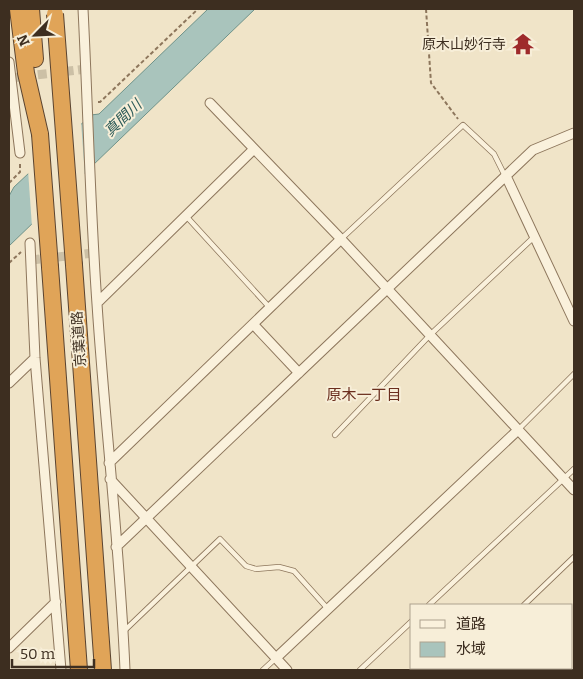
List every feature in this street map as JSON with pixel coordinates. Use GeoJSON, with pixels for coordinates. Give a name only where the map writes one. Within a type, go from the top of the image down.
{"type":"FeatureCollection","features":[{"type":"Feature","properties":{"kind":"highway"},"geometry":{"type":"LineString","coordinates":[[18,9],[26,73],[40,134]]}},
{"type":"Feature","properties":{"kind":"highway","name":"京葉道路"},"geometry":{"type":"LineString","coordinates":[[31,9],[79,670]]}},
{"type":"Feature","properties":{"kind":"highway","name":"京葉道路"},"geometry":{"type":"LineString","coordinates":[[55,10],[103,670]]}},
{"type":"Feature","properties":{"kind":"street"},"geometry":{"type":"LineString","coordinates":[[83,9],[88,104],[89,181],[125,670]]}},
{"type":"Feature","properties":{"kind":"street"},"geometry":{"type":"LineString","coordinates":[[9,62],[20,153]]}},
{"type":"Feature","properties":{"kind":"street"},"geometry":{"type":"LineString","coordinates":[[210,103],[341,239],[574,490]]}},
{"type":"Feature","properties":{"kind":"street"},"geometry":{"type":"LineString","coordinates":[[116,547],[533,150],[574,133]]}},
{"type":"Feature","properties":{"kind":"street"},"geometry":{"type":"LineString","coordinates":[[97,303],[254,148]]}},
{"type":"Feature","properties":{"kind":"street"},"geometry":{"type":"LineString","coordinates":[[506,176],[574,321]]}},
{"type":"Feature","properties":{"kind":"street"},"geometry":{"type":"LineString","coordinates":[[109,464],[341,239]]}},
{"type":"Feature","properties":{"kind":"street"},"geometry":{"type":"LineString","coordinates":[[30,243],[36,358],[61,670]]}},
{"type":"Feature","properties":{"kind":"street"},"geometry":{"type":"LineString","coordinates":[[253,324],[299,373]]}},
{"type":"Feature","properties":{"kind":"street"},"geometry":{"type":"LineString","coordinates":[[9,383],[36,358]]}},
{"type":"Feature","properties":{"kind":"street"},"geometry":{"type":"LineString","coordinates":[[276,658],[518,430]]}},
{"type":"Feature","properties":{"kind":"street"},"geometry":{"type":"LineString","coordinates":[[110,479],[287,670]]}},
{"type":"Feature","properties":{"kind":"street"},"geometry":{"type":"LineString","coordinates":[[9,648],[56,602]]}},
{"type":"Feature","properties":{"kind":"lane"},"geometry":{"type":"LineString","coordinates":[[341,239],[463,125],[494,154],[506,176]]}},
{"type":"Feature","properties":{"kind":"lane"},"geometry":{"type":"LineString","coordinates":[[186,216],[270,308]]}},
{"type":"Feature","properties":{"kind":"lane"},"geometry":{"type":"LineString","coordinates":[[335,435],[430,335],[534,237]]}},
{"type":"Feature","properties":{"kind":"lane"},"geometry":{"type":"LineString","coordinates":[[518,430],[574,374]]}},
{"type":"Feature","properties":{"kind":"lane"},"geometry":{"type":"LineString","coordinates":[[430,604],[574,469]]}},
{"type":"Feature","properties":{"kind":"lane"},"geometry":{"type":"LineString","coordinates":[[123,632],[220,540],[246,566],[256,569],[279,567],[294,571],[328,609]]}},
{"type":"Feature","properties":{"kind":"lane"},"geometry":{"type":"LineString","coordinates":[[525,604],[574,557]]}},
{"type":"Feature","properties":{"kind":"lane"},"geometry":{"type":"LineString","coordinates":[[360,670],[410,623]]}},
{"type":"Feature","properties":{"kind":"lane"},"geometry":{"type":"LineString","coordinates":[[263,670],[276,658]]}},
{"type":"Feature","properties":{"kind":"path"},"geometry":{"type":"LineString","coordinates":[[88,104],[100,102],[198,9]]}},
{"type":"Feature","properties":{"kind":"path"},"geometry":{"type":"LineString","coordinates":[[426,9],[431,83],[463,125]]}},
{"type":"Feature","properties":{"kind":"path"},"geometry":{"type":"LineString","coordinates":[[9,183],[20,172],[20,153]]}},
{"type":"Feature","properties":{"kind":"path"},"geometry":{"type":"LineString","coordinates":[[9,263],[30,243]]}},
{"type":"Feature","properties":{"kind":"water","name":"真間川"},"geometry":{"type":"Polygon","coordinates":[[[208,9],[255,9],[9,246],[9,196],[14,187],[91,115],[99,114],[208,9]]]}},
{"type":"Feature","properties":{"kind":"pier"},"geometry":{"type":"Polygon","coordinates":[[[81,121],[85,177],[32,227],[28,170],[81,121]]]}},
{"type":"Feature","properties":{"kind":"tunnel"},"geometry":{"type":"LineString","coordinates":[[11,78],[86,69]]}},
{"type":"Feature","properties":{"kind":"tunnel"},"geometry":{"type":"LineString","coordinates":[[31,260],[93,253]]}},
{"type":"Feature","properties":{"kind":"place","name":"原木山妙行寺"},"geometry":{"type":"Point","coordinates":[523,44]}},
{"type":"Feature","properties":{"kind":"district","name":"原木一丁目"},"geometry":{"type":"Point","coordinates":[364,395]}}]}
